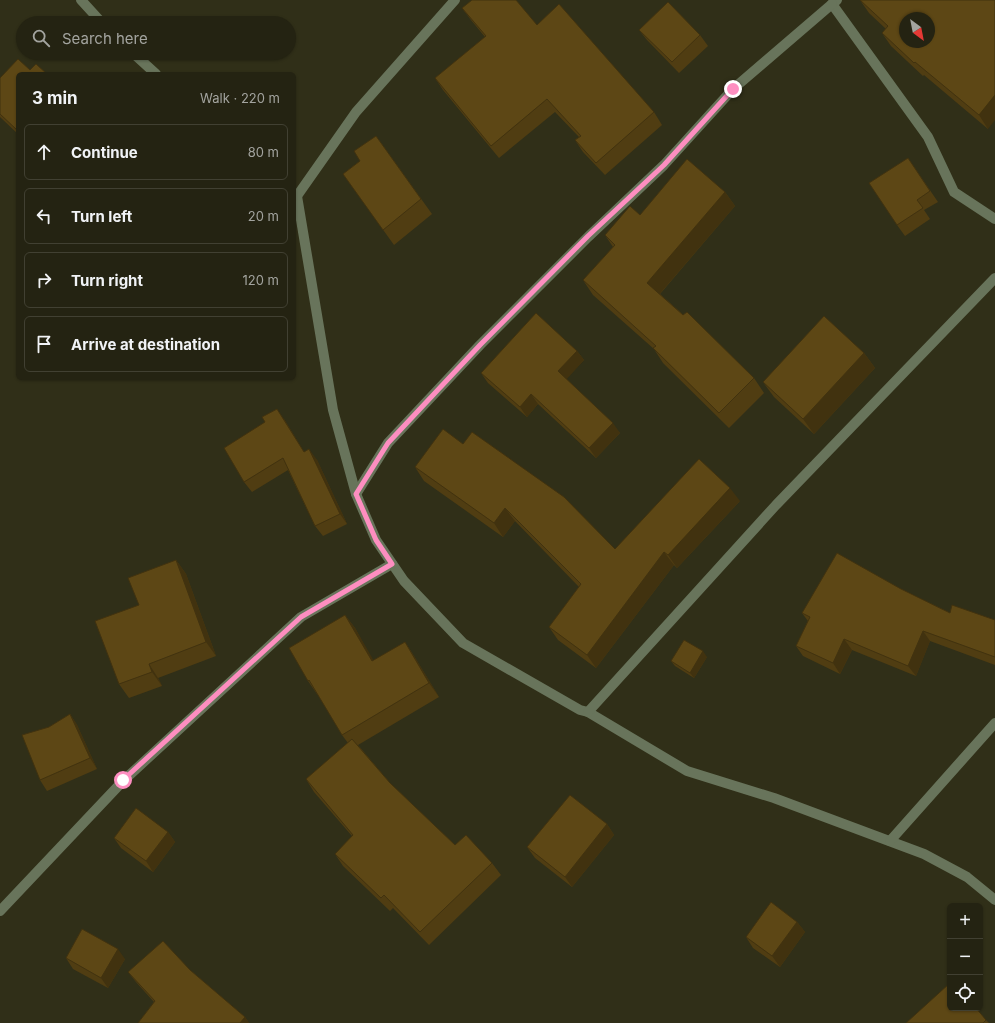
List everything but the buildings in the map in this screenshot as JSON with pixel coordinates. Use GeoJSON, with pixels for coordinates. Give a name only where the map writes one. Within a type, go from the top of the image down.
{"type":"FeatureCollection","features":[{"type":"Feature","properties":{"kind":"street"},"geometry":{"type":"LineString","coordinates":[[81,0],[96,16]]}},
{"type":"Feature","properties":{"kind":"street"},"geometry":{"type":"LineString","coordinates":[[296,194],[356,112],[455,0]]}},
{"type":"Feature","properties":{"kind":"street"},"geometry":{"type":"LineString","coordinates":[[356,494],[388,443],[480,345],[588,236],[664,165],[733,89],[835,2],[928,137],[954,192],[995,219]]}},
{"type":"Feature","properties":{"kind":"street"},"geometry":{"type":"LineString","coordinates":[[141,60],[154,72]]}},
{"type":"Feature","properties":{"kind":"street"},"geometry":{"type":"LineString","coordinates":[[296,201],[333,410],[356,494],[376,540],[404,581],[463,643],[580,710],[588,712],[688,771],[774,798],[924,854],[967,877],[995,900]]}},
{"type":"Feature","properties":{"kind":"street"},"geometry":{"type":"LineString","coordinates":[[588,712],[776,505],[995,278]]}},
{"type":"Feature","properties":{"kind":"street"},"geometry":{"type":"LineString","coordinates":[[0,911],[123,780],[301,617],[392,564]]}},
{"type":"Feature","properties":{"kind":"street"},"geometry":{"type":"LineString","coordinates":[[890,841],[995,723]]}},
{"type":"Feature","properties":{"kind":"route"},"geometry":{"type":"LineString","coordinates":[[123,780],[301,617],[392,564],[376,540],[356,494],[388,443],[480,345],[588,236],[664,165],[733,89]]}}]}
